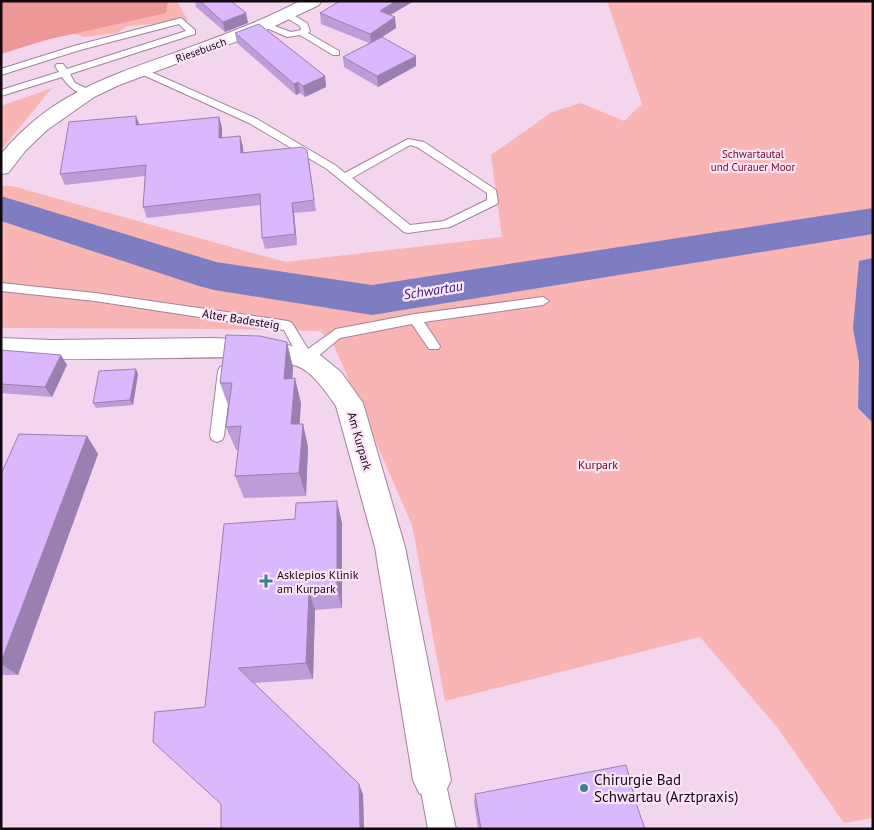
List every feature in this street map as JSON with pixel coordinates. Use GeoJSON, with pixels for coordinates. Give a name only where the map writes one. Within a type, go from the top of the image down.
{"type":"FeatureCollection","features":[{"type":"Feature","properties":{"kind":"street","name":"Riesebusch"},"geometry":{"type":"LineString","coordinates":[[1,168],[25,139],[47,119],[87,92],[264,25],[313,1]]}},
{"type":"Feature","properties":{"kind":"street","name":"Am Kurpark"},"geometry":{"type":"LineString","coordinates":[[1,348],[53,350],[228,348],[264,350],[306,358],[332,379],[349,403],[390,547],[432,780]]}},
{"type":"Feature","properties":{"kind":"street"},"geometry":{"type":"LineString","coordinates":[[432,780],[442,829]]}},
{"type":"Feature","properties":{"kind":"lane"},"geometry":{"type":"LineString","coordinates":[[264,25],[290,35],[306,31],[304,25],[288,14]]}},
{"type":"Feature","properties":{"kind":"lane"},"geometry":{"type":"LineString","coordinates":[[1,72],[53,52],[181,21],[192,32],[1,93]]}},
{"type":"Feature","properties":{"kind":"lane"},"geometry":{"type":"LineString","coordinates":[[302,33],[336,53]]}},
{"type":"Feature","properties":{"kind":"lane"},"geometry":{"type":"LineString","coordinates":[[53,52],[72,85],[87,92]]}},
{"type":"Feature","properties":{"kind":"lane"},"geometry":{"type":"LineString","coordinates":[[142,71],[253,121],[331,167],[344,178],[408,229],[446,224],[493,202],[492,192],[420,144],[408,142],[344,178]]}},
{"type":"Feature","properties":{"kind":"lane","name":"Alter Badesteig"},"geometry":{"type":"LineString","coordinates":[[1,287],[95,297],[288,326],[306,358]]}},
{"type":"Feature","properties":{"kind":"lane"},"geometry":{"type":"LineString","coordinates":[[306,358],[336,334],[415,319],[543,301]]}},
{"type":"Feature","properties":{"kind":"lane"},"geometry":{"type":"LineString","coordinates":[[415,319],[434,346]]}},
{"type":"Feature","properties":{"kind":"lane"},"geometry":{"type":"LineString","coordinates":[[217,436],[228,348]]}},
{"type":"Feature","properties":{"kind":"green space"},"geometry":{"type":"Polygon","coordinates":[[[1,1],[177,1],[188,21],[128,26],[117,33],[84,37],[1,9],[1,1]]]}},
{"type":"Feature","properties":{"kind":"green space","name":"Kurpark"},"geometry":{"type":"Polygon","coordinates":[[[607,1],[873,1],[873,261],[853,328],[859,362],[858,408],[873,423],[873,818],[844,823],[777,727],[700,637],[445,701],[412,525],[334,346],[320,331],[1,328],[1,186],[12,186],[285,262],[502,237],[491,155],[552,112],[581,103],[624,121],[642,104],[607,1]]]}},
{"type":"Feature","properties":{"kind":"green space"},"geometry":{"type":"Polygon","coordinates":[[[52,88],[1,150],[1,106],[52,88]]]}},
{"type":"Feature","properties":{"kind":"shaded area"},"geometry":{"type":"Polygon","coordinates":[[[1,1],[168,1],[166,13],[46,40],[1,54],[1,1]]]}},
{"type":"Feature","properties":{"kind":"shaded area"},"geometry":{"type":"Polygon","coordinates":[[[873,258],[873,423],[858,408],[859,362],[853,328],[859,261],[873,258]]]}},
{"type":"Feature","properties":{"kind":"building"},"geometry":{"type":"Polygon","coordinates":[[[200,1],[231,1],[246,13],[223,22],[200,1]]]}},
{"type":"Feature","properties":{"kind":"building"},"geometry":{"type":"Polygon","coordinates":[[[340,1],[396,1],[380,11],[395,17],[370,34],[320,13],[340,1]]]}},
{"type":"Feature","properties":{"kind":"building"},"geometry":{"type":"Polygon","coordinates":[[[259,24],[325,76],[303,86],[298,82],[294,84],[235,33],[259,24]]]}},
{"type":"Feature","properties":{"kind":"building"},"geometry":{"type":"Polygon","coordinates":[[[382,37],[416,56],[377,76],[343,57],[382,37]]]}},
{"type":"Feature","properties":{"kind":"building"},"geometry":{"type":"Polygon","coordinates":[[[136,116],[136,125],[219,117],[219,138],[240,136],[241,153],[302,147],[307,150],[314,200],[292,203],[295,234],[262,238],[260,194],[143,207],[146,165],[60,174],[69,122],[136,116]]]}},
{"type":"Feature","properties":{"kind":"building"},"geometry":{"type":"Polygon","coordinates":[[[226,335],[260,336],[287,342],[284,379],[295,378],[291,424],[303,424],[299,473],[235,476],[241,426],[226,427],[232,383],[220,383],[226,335]]]}},
{"type":"Feature","properties":{"kind":"building"},"geometry":{"type":"Polygon","coordinates":[[[1,350],[61,355],[45,387],[1,384],[1,350]]]}},
{"type":"Feature","properties":{"kind":"building"},"geometry":{"type":"Polygon","coordinates":[[[136,369],[130,400],[93,403],[99,371],[136,369]]]}},
{"type":"Feature","properties":{"kind":"building"},"geometry":{"type":"Polygon","coordinates":[[[19,434],[87,436],[1,662],[1,474],[19,434]]]}},
{"type":"Feature","properties":{"kind":"building"},"geometry":{"type":"Polygon","coordinates":[[[337,501],[337,589],[309,591],[306,663],[238,668],[359,784],[360,829],[221,829],[221,804],[153,742],[155,712],[205,707],[224,524],[295,519],[296,503],[337,501]]]}},
{"type":"Feature","properties":{"kind":"building","name":"Chirurgie Bad Schwartau (Arztpraxis)"},"geometry":{"type":"Polygon","coordinates":[[[626,765],[645,829],[481,829],[475,794],[626,765]]]}},
{"type":"Feature","properties":{"kind":"waterway","name":"Schwartau"},"geometry":{"type":"LineString","coordinates":[[1,208],[214,276],[372,300],[873,221]]}},
{"type":"Feature","properties":{"kind":"place","name":"Asklepios Klinik am Kurpark"},"geometry":{"type":"Point","coordinates":[266,581]}},
{"type":"Feature","properties":{"kind":"place","name":"Chirurgie Bad Schwartau (Arztpraxis)"},"geometry":{"type":"Point","coordinates":[584,788]}},
{"type":"Feature","properties":{"kind":"park label","name":"Schwartautal und Curauer Moor"},"geometry":{"type":"Point","coordinates":[753,160]}}]}
